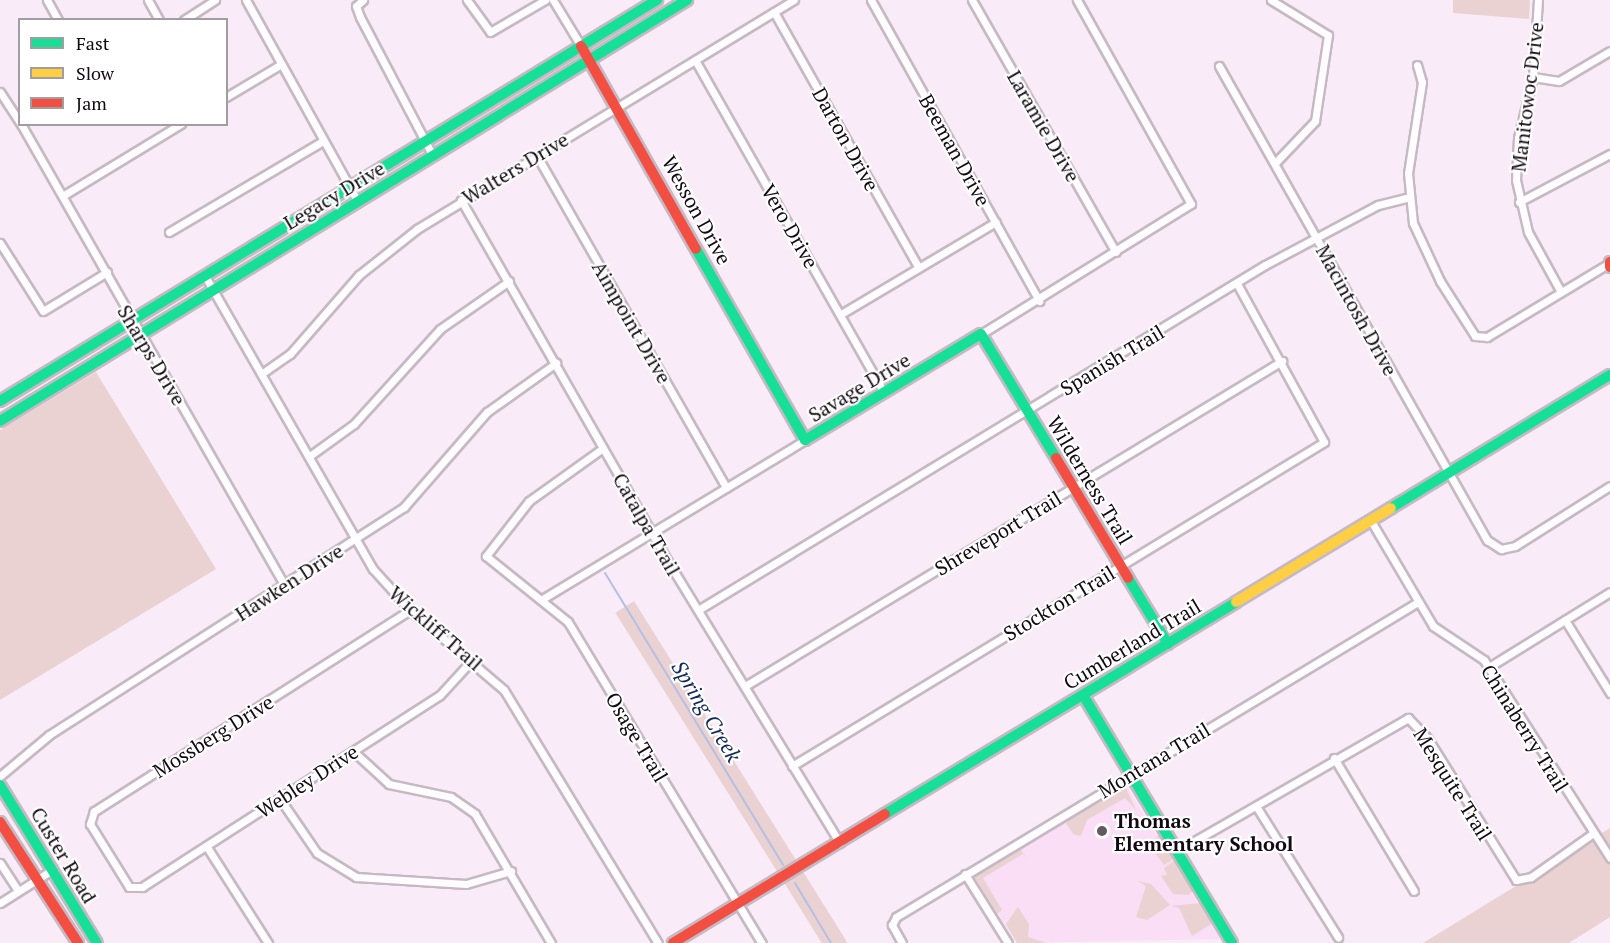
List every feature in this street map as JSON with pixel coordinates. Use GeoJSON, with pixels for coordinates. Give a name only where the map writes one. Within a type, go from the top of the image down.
{"type":"FeatureCollection","features":[{"type":"Feature","properties":{"kind":"street"},"geometry":{"type":"LineString","coordinates":[[47,0],[57,18]]}},
{"type":"Feature","properties":{"kind":"street"},"geometry":{"type":"LineString","coordinates":[[147,0],[158,18]]}},
{"type":"Feature","properties":{"kind":"street"},"geometry":{"type":"LineString","coordinates":[[187,18],[215,0]]}},
{"type":"Feature","properties":{"kind":"street"},"geometry":{"type":"LineString","coordinates":[[246,0],[358,202]]}},
{"type":"Feature","properties":{"kind":"street"},"geometry":{"type":"LineString","coordinates":[[363,0],[356,6],[433,156]]}},
{"type":"Feature","properties":{"kind":"street"},"geometry":{"type":"LineString","coordinates":[[467,0],[490,32],[545,0]]}},
{"type":"Feature","properties":{"kind":"street","name":"Wesson Drive"},"geometry":{"type":"LineString","coordinates":[[553,0],[617,106],[805,440]]}},
{"type":"Feature","properties":{"kind":"street","name":"Legacy Drive"},"geometry":{"type":"LineString","coordinates":[[0,401],[657,0]]}},
{"type":"Feature","properties":{"kind":"street","name":"Legacy Drive"},"geometry":{"type":"LineString","coordinates":[[0,421],[687,0]]}},
{"type":"Feature","properties":{"kind":"street","name":"Walters Drive"},"geometry":{"type":"LineString","coordinates":[[264,372],[290,354],[375,261],[461,200],[794,0]]}},
{"type":"Feature","properties":{"kind":"street","name":"Beeman Drive"},"geometry":{"type":"LineString","coordinates":[[871,0],[1039,301]]}},
{"type":"Feature","properties":{"kind":"street","name":"Laramie Drive"},"geometry":{"type":"LineString","coordinates":[[972,0],[1116,252]]}},
{"type":"Feature","properties":{"kind":"street","name":"Savage Drive"},"geometry":{"type":"LineString","coordinates":[[544,598],[1039,301],[1191,204],[1077,0]]}},
{"type":"Feature","properties":{"kind":"street"},"geometry":{"type":"LineString","coordinates":[[1271,0],[1328,35],[1315,121],[1275,164]]}},
{"type":"Feature","properties":{"kind":"street","name":"Manitowoc Drive"},"geometry":{"type":"LineString","coordinates":[[1538,0],[1533,77],[1516,150],[1519,202],[1528,232],[1561,292]]}},
{"type":"Feature","properties":{"kind":"street","name":"Darton Drive"},"geometry":{"type":"LineString","coordinates":[[774,12],[918,267]]}},
{"type":"Feature","properties":{"kind":"street"},"geometry":{"type":"LineString","coordinates":[[1533,77],[1559,81],[1610,51]]}},
{"type":"Feature","properties":{"kind":"street","name":"Vero Drive"},"geometry":{"type":"LineString","coordinates":[[695,60],[884,393]]}},
{"type":"Feature","properties":{"kind":"street"},"geometry":{"type":"LineString","coordinates":[[228,96],[280,65]]}},
{"type":"Feature","properties":{"kind":"street"},"geometry":{"type":"LineString","coordinates":[[1417,65],[1422,82],[1409,153],[1409,197],[1423,250],[1479,339],[1609,264]]}},
{"type":"Feature","properties":{"kind":"street","name":"Macintosh Drive"},"geometry":{"type":"LineString","coordinates":[[1219,66],[1448,475],[1487,540],[1500,549],[1515,546],[1610,486]]}},
{"type":"Feature","properties":{"kind":"street","name":"Sharps Drive"},"geometry":{"type":"LineString","coordinates":[[0,92],[18,121]]}},
{"type":"Feature","properties":{"kind":"street","name":"Sharps Drive"},"geometry":{"type":"LineString","coordinates":[[21,126],[64,195],[132,320],[285,586]]}},
{"type":"Feature","properties":{"kind":"street"},"geometry":{"type":"LineString","coordinates":[[64,195],[178,126]]}},
{"type":"Feature","properties":{"kind":"street"},"geometry":{"type":"LineString","coordinates":[[170,232],[323,141]]}},
{"type":"Feature","properties":{"kind":"street"},"geometry":{"type":"LineString","coordinates":[[1519,202],[1610,154]]}},
{"type":"Feature","properties":{"kind":"street","name":"Aimpoint Drive"},"geometry":{"type":"LineString","coordinates":[[537,156],[726,488]]}},
{"type":"Feature","properties":{"kind":"street","name":"Spanish Trail"},"geometry":{"type":"LineString","coordinates":[[698,610],[1237,284],[1378,205],[1409,197]]}},
{"type":"Feature","properties":{"kind":"street","name":"Catalpa Trail"},"geometry":{"type":"LineString","coordinates":[[461,200],[652,533],[840,843]]}},
{"type":"Feature","properties":{"kind":"street"},"geometry":{"type":"LineString","coordinates":[[841,314],[996,222]]}},
{"type":"Feature","properties":{"kind":"street"},"geometry":{"type":"LineString","coordinates":[[0,243],[43,311],[107,272]]}},
{"type":"Feature","properties":{"kind":"street","name":"Wickliff Trail"},"geometry":{"type":"LineString","coordinates":[[205,276],[264,372],[373,569],[410,610],[472,660],[504,690],[658,943]]}},
{"type":"Feature","properties":{"kind":"street"},"geometry":{"type":"LineString","coordinates":[[311,455],[354,424],[433,335],[509,281]]}},
{"type":"Feature","properties":{"kind":"street","name":"Stockton Trail"},"geometry":{"type":"LineString","coordinates":[[792,766],[1324,442],[1282,361],[1237,284]]}},
{"type":"Feature","properties":{"kind":"street","name":"Wilderness Trail"},"geometry":{"type":"LineString","coordinates":[[981,334],[1168,644]]}},
{"type":"Feature","properties":{"kind":"street","name":"Shreveport Trail"},"geometry":{"type":"LineString","coordinates":[[745,687],[1282,361]]}},
{"type":"Feature","properties":{"kind":"street","name":"Hawken Drive"},"geometry":{"type":"LineString","coordinates":[[0,776],[50,735],[285,586],[412,500],[487,412],[556,363]]}},
{"type":"Feature","properties":{"kind":"street","name":"Cumberland Trail"},"geometry":{"type":"LineString","coordinates":[[673,943],[1610,375]]}},
{"type":"Feature","properties":{"kind":"street","name":"Osage Trail"},"geometry":{"type":"LineString","coordinates":[[603,448],[529,501],[486,556],[544,598],[568,622],[762,943]]}},
{"type":"Feature","properties":{"kind":"street","name":"Chinaberry Trail"},"geometry":{"type":"LineString","coordinates":[[1371,521],[1418,602],[1441,634],[1477,654],[1489,667],[1592,834],[1610,858]]}},
{"type":"Feature","properties":{"kind":"street"},"geometry":{"type":"LineString","coordinates":[[1489,667],[1610,592]]}},
{"type":"Feature","properties":{"kind":"street","name":"Montana Trail"},"geometry":{"type":"LineString","coordinates":[[902,943],[892,922],[1130,774],[1418,602]]}},
{"type":"Feature","properties":{"kind":"street","name":"Mossberg Drive"},"geometry":{"type":"LineString","coordinates":[[132,890],[90,824],[94,811],[410,610]]}},
{"type":"Feature","properties":{"kind":"street"},"geometry":{"type":"LineString","coordinates":[[1565,620],[1610,693]]}},
{"type":"Feature","properties":{"kind":"street","name":"Webley Drive"},"geometry":{"type":"LineString","coordinates":[[132,890],[207,847],[442,694],[472,660]]}},
{"type":"Feature","properties":{"kind":"street"},"geometry":{"type":"LineString","coordinates":[[1083,695],[1232,943]]}},
{"type":"Feature","properties":{"kind":"street","name":"Mesquite Trail"},"geometry":{"type":"LineString","coordinates":[[1177,851],[1397,721],[1414,721],[1516,880],[1531,877],[1592,834]]}},
{"type":"Feature","properties":{"kind":"street"},"geometry":{"type":"LineString","coordinates":[[353,751],[389,784],[452,797],[467,806],[511,871],[551,943]]}},
{"type":"Feature","properties":{"kind":"street"},"geometry":{"type":"LineString","coordinates":[[1334,758],[1414,891]]}},
{"type":"Feature","properties":{"kind":"street","name":"Custer Road"},"geometry":{"type":"LineString","coordinates":[[0,785],[52,870],[91,941]]}},
{"type":"Feature","properties":{"kind":"street"},"geometry":{"type":"LineString","coordinates":[[280,799],[317,853],[356,877],[466,884],[511,871]]}},
{"type":"Feature","properties":{"kind":"street"},"geometry":{"type":"LineString","coordinates":[[1256,806],[1338,937]]}},
{"type":"Feature","properties":{"kind":"street","name":"Custer Road"},"geometry":{"type":"LineString","coordinates":[[0,822],[78,943]]}},
{"type":"Feature","properties":{"kind":"street"},"geometry":{"type":"LineString","coordinates":[[207,847],[268,943]]}},
{"type":"Feature","properties":{"kind":"street"},"geometry":{"type":"LineString","coordinates":[[0,863],[18,891]]}},
{"type":"Feature","properties":{"kind":"street"},"geometry":{"type":"LineString","coordinates":[[0,903],[52,870]]}},
{"type":"Feature","properties":{"kind":"street"},"geometry":{"type":"LineString","coordinates":[[966,874],[1008,943]]}},
{"type":"Feature","properties":{"kind":"shaded area"},"geometry":{"type":"Polygon","coordinates":[[[1453,0],[1530,0],[1529,19],[1453,13],[1453,0]]]}},
{"type":"Feature","properties":{"kind":"shaded area"},"geometry":{"type":"Polygon","coordinates":[[[96,372],[216,569],[0,700],[0,430],[96,372]]]}},
{"type":"Feature","properties":{"kind":"shaded area"},"geometry":{"type":"Polygon","coordinates":[[[634,601],[847,942],[822,943],[615,613],[634,601]]]}},
{"type":"Feature","properties":{"kind":"shaded area"},"geometry":{"type":"Polygon","coordinates":[[[1124,784],[1136,810],[1125,798],[1087,820],[1081,836],[1073,834],[1066,823],[1071,816],[1124,784]]]}},
{"type":"Feature","properties":{"kind":"shaded area","name":"Thomas Elementary School"},"geometry":{"type":"Polygon","coordinates":[[[1126,785],[1220,939],[1016,943],[975,877],[1126,785]]]}},
{"type":"Feature","properties":{"kind":"shaded area"},"geometry":{"type":"Polygon","coordinates":[[[1610,828],[1610,917],[1569,943],[1423,943],[1610,828]]]}},
{"type":"Feature","properties":{"kind":"shaded area"},"geometry":{"type":"Polygon","coordinates":[[[1158,835],[1174,859],[1164,865],[1155,853],[1148,853],[1158,835]]]}},
{"type":"Feature","properties":{"kind":"shaded area"},"geometry":{"type":"Polygon","coordinates":[[[1019,847],[1027,859],[1023,854],[983,878],[1002,910],[997,914],[974,876],[1019,847]]]}},
{"type":"Feature","properties":{"kind":"shaded area"},"geometry":{"type":"Polygon","coordinates":[[[1175,860],[1193,891],[1188,895],[1173,894],[1161,876],[1167,875],[1164,868],[1175,860]]]}},
{"type":"Feature","properties":{"kind":"shaded area"},"geometry":{"type":"Polygon","coordinates":[[[1137,881],[1151,884],[1170,905],[1147,920],[1136,917],[1146,886],[1137,881]]]}},
{"type":"Feature","properties":{"kind":"shaded area"},"geometry":{"type":"Polygon","coordinates":[[[1200,903],[1213,923],[1192,936],[1179,908],[1171,906],[1200,903]]]}},
{"type":"Feature","properties":{"kind":"shaded area"},"geometry":{"type":"Polygon","coordinates":[[[1018,907],[1029,924],[1028,937],[1046,943],[1017,943],[1006,924],[1018,907]]]}},
{"type":"Feature","properties":{"kind":"waterway","name":"Spring Creek"},"geometry":{"type":"LineString","coordinates":[[605,573],[783,865]]}},
{"type":"Feature","properties":{"kind":"waterway","name":"Spring Creek"},"geometry":{"type":"LineString","coordinates":[[795,883],[831,943]]}},
{"type":"Feature","properties":{"kind":"traffic: fast"},"geometry":{"type":"LineString","coordinates":[[0,401],[657,0]]}},
{"type":"Feature","properties":{"kind":"traffic: fast"},"geometry":{"type":"LineString","coordinates":[[0,421],[687,0]]}},
{"type":"Feature","properties":{"kind":"traffic: fast"},"geometry":{"type":"LineString","coordinates":[[696,249],[805,440],[981,334],[1056,458]]}},
{"type":"Feature","properties":{"kind":"traffic: fast"},"geometry":{"type":"LineString","coordinates":[[1391,508],[1610,375]]}},
{"type":"Feature","properties":{"kind":"traffic: fast"},"geometry":{"type":"LineString","coordinates":[[1128,578],[1168,644]]}},
{"type":"Feature","properties":{"kind":"traffic: fast"},"geometry":{"type":"LineString","coordinates":[[885,814],[1236,602]]}},
{"type":"Feature","properties":{"kind":"traffic: fast"},"geometry":{"type":"LineString","coordinates":[[1083,695],[1232,943]]}},
{"type":"Feature","properties":{"kind":"traffic: fast"},"geometry":{"type":"LineString","coordinates":[[0,785],[97,943]]}},
{"type":"Feature","properties":{"kind":"traffic: slow"},"geometry":{"type":"LineString","coordinates":[[1236,602],[1391,508]]}},
{"type":"Feature","properties":{"kind":"traffic: jam"},"geometry":{"type":"LineString","coordinates":[[581,46],[696,249]]}},
{"type":"Feature","properties":{"kind":"traffic: jam"},"geometry":{"type":"LineString","coordinates":[[1610,262],[1610,267]]}},
{"type":"Feature","properties":{"kind":"traffic: jam"},"geometry":{"type":"LineString","coordinates":[[1056,458],[1128,578]]}},
{"type":"Feature","properties":{"kind":"traffic: jam"},"geometry":{"type":"LineString","coordinates":[[673,943],[885,814]]}},
{"type":"Feature","properties":{"kind":"traffic: jam"},"geometry":{"type":"LineString","coordinates":[[0,822],[78,943]]}},
{"type":"Feature","properties":{"kind":"place","name":"Thomas Elementary School"},"geometry":{"type":"Point","coordinates":[1102,831]}}]}
